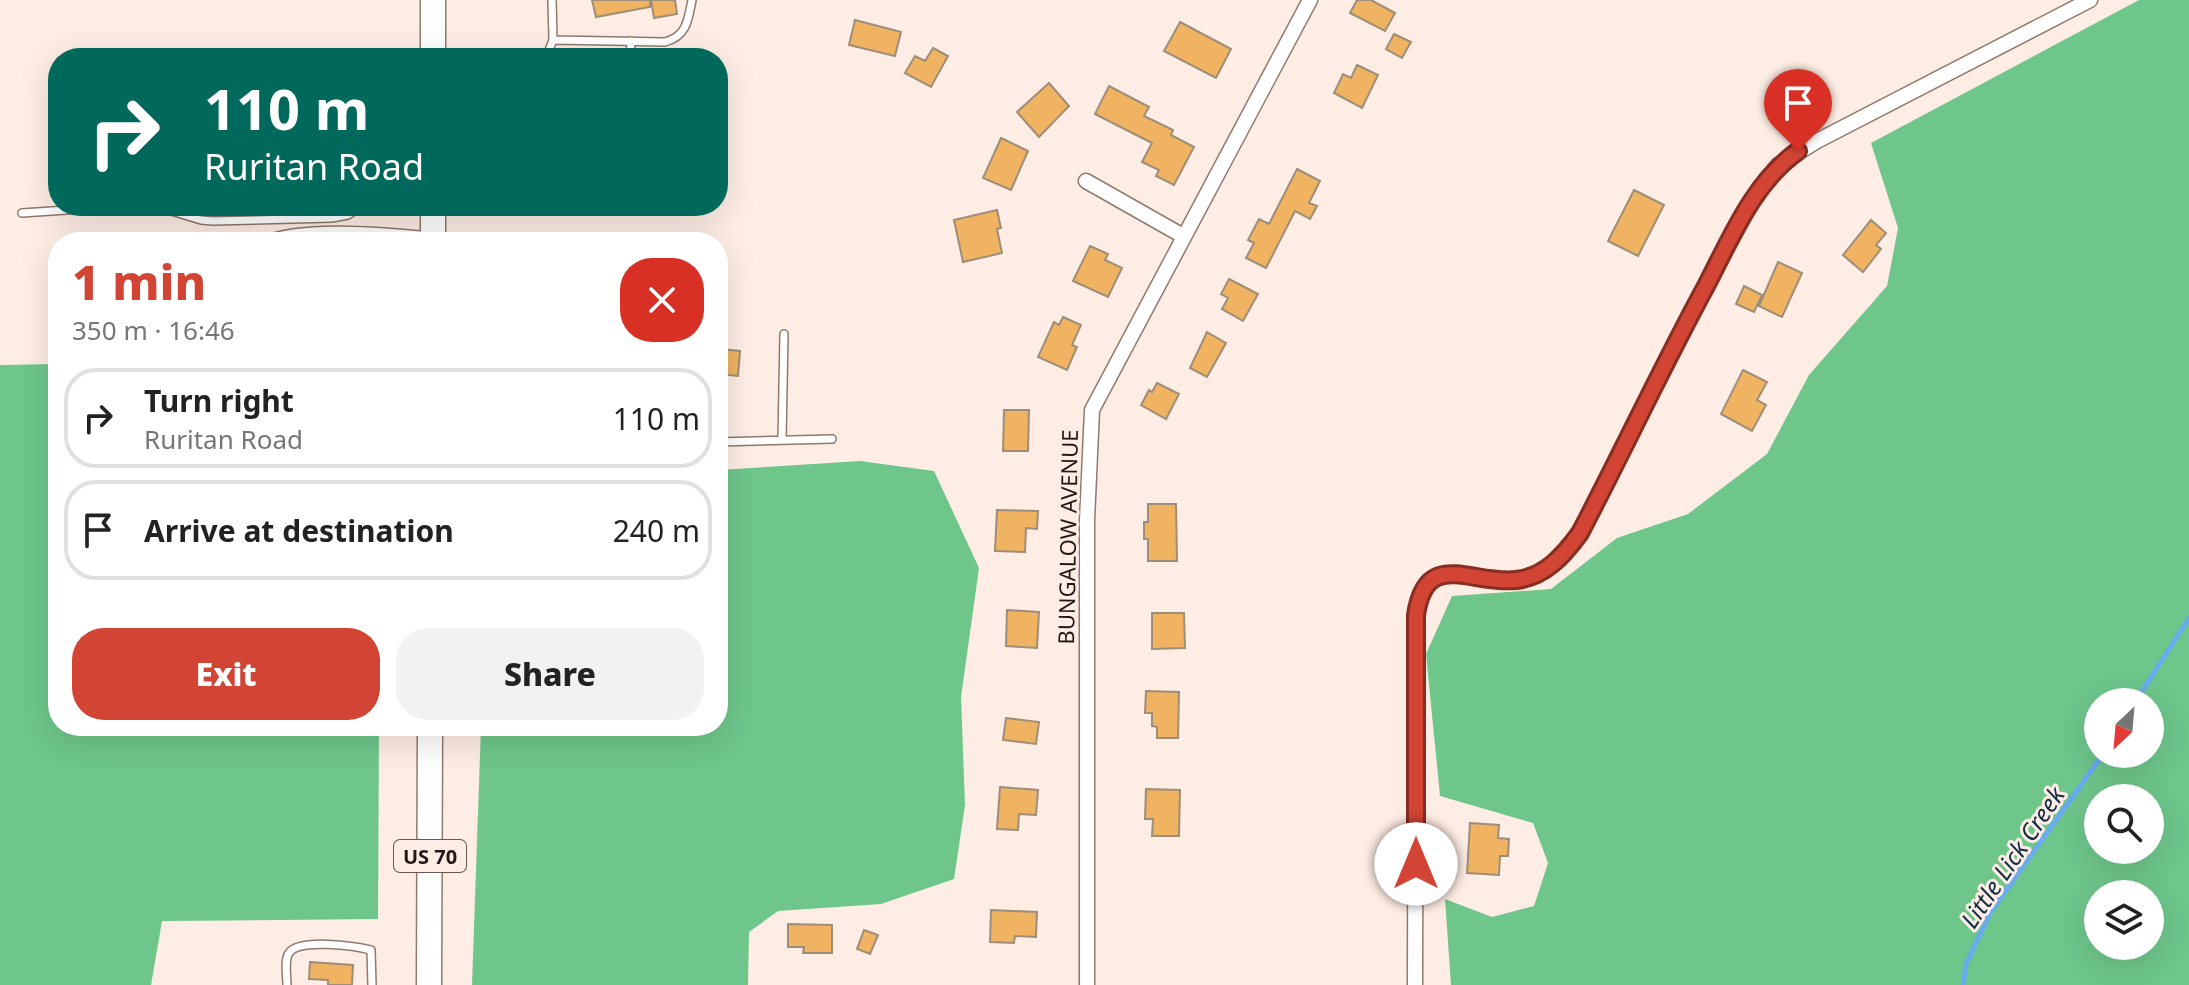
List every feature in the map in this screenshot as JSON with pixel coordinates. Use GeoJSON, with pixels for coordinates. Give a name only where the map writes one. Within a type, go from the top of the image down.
{"type":"FeatureCollection","features":[{"type":"Feature","properties":{"kind":"highway"},"geometry":{"type":"LineString","coordinates":[[433,0],[433,48]]}},
{"type":"Feature","properties":{"kind":"highway","name":"US 70"},"geometry":{"type":"LineString","coordinates":[[429,985],[430,736]]}},
{"type":"Feature","properties":{"kind":"street","name":"BUNGALOW AVENUE"},"geometry":{"type":"LineString","coordinates":[[1087,985],[1087,520],[1092,410],[1310,0]]}},
{"type":"Feature","properties":{"kind":"street"},"geometry":{"type":"LineString","coordinates":[[1415,985],[1416,615],[1421,591],[1436,575],[1517,580],[1538,574],[1567,552],[1580,533],[1732,237],[1778,165],[1817,141],[2090,0]]}},
{"type":"Feature","properties":{"kind":"street"},"geometry":{"type":"LineString","coordinates":[[1086,181],[1183,236]]}},
{"type":"Feature","properties":{"kind":"lane"},"geometry":{"type":"LineString","coordinates":[[550,48],[553,40],[552,0]]}},
{"type":"Feature","properties":{"kind":"lane"},"geometry":{"type":"LineString","coordinates":[[553,40],[665,42],[682,35],[688,23],[692,0]]}},
{"type":"Feature","properties":{"kind":"lane"},"geometry":{"type":"LineString","coordinates":[[631,41],[631,48]]}},
{"type":"Feature","properties":{"kind":"lane"},"geometry":{"type":"LineString","coordinates":[[22,213],[48,211]]}},
{"type":"Feature","properties":{"kind":"lane"},"geometry":{"type":"LineString","coordinates":[[188,216],[213,221],[343,216]]}},
{"type":"Feature","properties":{"kind":"lane"},"geometry":{"type":"LineString","coordinates":[[782,440],[784,334]]}},
{"type":"Feature","properties":{"kind":"lane"},"geometry":{"type":"LineString","coordinates":[[728,442],[832,439]]}},
{"type":"Feature","properties":{"kind":"lane"},"geometry":{"type":"LineString","coordinates":[[287,985],[288,955],[291,950],[302,946],[351,945],[371,950],[372,985]]}},
{"type":"Feature","properties":{"kind":"green space"},"geometry":{"type":"Polygon","coordinates":[[[2139,0],[2189,0],[2189,985],[1451,985],[1445,899],[1492,917],[1534,906],[1548,863],[1533,823],[1440,796],[1426,654],[1452,596],[1551,589],[1617,538],[1688,514],[1767,454],[1809,375],[1887,286],[1898,228],[1871,143],[2139,0]]]}},
{"type":"Feature","properties":{"kind":"green space"},"geometry":{"type":"Polygon","coordinates":[[[48,364],[48,736],[379,736],[378,919],[162,921],[151,985],[0,985],[0,365],[48,364]]]}},
{"type":"Feature","properties":{"kind":"green space"},"geometry":{"type":"Polygon","coordinates":[[[860,461],[934,471],[979,568],[961,697],[965,805],[954,879],[881,904],[778,911],[749,932],[748,985],[472,985],[481,736],[728,736],[728,469],[860,461]]]}},
{"type":"Feature","properties":{"kind":"building"},"geometry":{"type":"Polygon","coordinates":[[[592,0],[650,0],[650,7],[596,17],[592,0]]]}},
{"type":"Feature","properties":{"kind":"building"},"geometry":{"type":"Polygon","coordinates":[[[651,0],[675,0],[677,14],[654,18],[651,0]]]}},
{"type":"Feature","properties":{"kind":"building"},"geometry":{"type":"Polygon","coordinates":[[[1357,0],[1371,0],[1395,13],[1385,31],[1350,13],[1357,0]]]}},
{"type":"Feature","properties":{"kind":"building"},"geometry":{"type":"Polygon","coordinates":[[[855,20],[901,32],[895,56],[849,45],[855,20]]]}},
{"type":"Feature","properties":{"kind":"building"},"geometry":{"type":"Polygon","coordinates":[[[1180,22],[1231,49],[1216,78],[1164,51],[1180,22]]]}},
{"type":"Feature","properties":{"kind":"building"},"geometry":{"type":"Polygon","coordinates":[[[1394,34],[1411,42],[1402,58],[1386,49],[1394,34]]]}},
{"type":"Feature","properties":{"kind":"building"},"geometry":{"type":"Polygon","coordinates":[[[933,48],[948,56],[931,87],[905,73],[915,56],[925,61],[933,48]]]}},
{"type":"Feature","properties":{"kind":"building"},"geometry":{"type":"Polygon","coordinates":[[[1357,65],[1378,75],[1362,108],[1334,93],[1343,74],[1351,78],[1357,65]]]}},
{"type":"Feature","properties":{"kind":"building"},"geometry":{"type":"Polygon","coordinates":[[[1049,83],[1069,106],[1039,137],[1017,112],[1049,83]]]}},
{"type":"Feature","properties":{"kind":"building"},"geometry":{"type":"Polygon","coordinates":[[[1109,86],[1149,107],[1144,116],[1173,130],[1171,135],[1194,147],[1174,185],[1156,176],[1159,170],[1142,162],[1152,143],[1095,114],[1109,86]]]}},
{"type":"Feature","properties":{"kind":"building"},"geometry":{"type":"Polygon","coordinates":[[[1001,138],[1028,151],[1011,190],[983,178],[1001,138]]]}},
{"type":"Feature","properties":{"kind":"building"},"geometry":{"type":"Polygon","coordinates":[[[1297,169],[1320,181],[1309,203],[1317,206],[1310,219],[1295,211],[1266,268],[1246,258],[1254,243],[1248,240],[1259,219],[1269,224],[1297,169]]]}},
{"type":"Feature","properties":{"kind":"building"},"geometry":{"type":"Polygon","coordinates":[[[1634,190],[1664,205],[1638,256],[1608,241],[1634,190]]]}},
{"type":"Feature","properties":{"kind":"building"},"geometry":{"type":"Polygon","coordinates":[[[997,210],[1002,253],[963,262],[954,220],[997,210]]]}},
{"type":"Feature","properties":{"kind":"building"},"geometry":{"type":"Polygon","coordinates":[[[1871,220],[1886,233],[1876,245],[1881,249],[1863,272],[1843,255],[1871,220]]]}},
{"type":"Feature","properties":{"kind":"building"},"geometry":{"type":"Polygon","coordinates":[[[1090,246],[1108,254],[1105,260],[1122,268],[1108,297],[1073,281],[1090,246]]]}},
{"type":"Feature","properties":{"kind":"building"},"geometry":{"type":"Polygon","coordinates":[[[1778,262],[1802,273],[1782,317],[1759,306],[1778,262]]]}},
{"type":"Feature","properties":{"kind":"building"},"geometry":{"type":"Polygon","coordinates":[[[1229,279],[1258,294],[1243,321],[1222,309],[1228,298],[1221,294],[1229,279]]]}},
{"type":"Feature","properties":{"kind":"building"},"geometry":{"type":"Polygon","coordinates":[[[1744,286],[1762,295],[1754,312],[1736,304],[1744,286]]]}},
{"type":"Feature","properties":{"kind":"building"},"geometry":{"type":"Polygon","coordinates":[[[1063,317],[1081,325],[1072,345],[1077,347],[1067,370],[1038,357],[1054,322],[1059,325],[1063,317]]]}},
{"type":"Feature","properties":{"kind":"building"},"geometry":{"type":"Polygon","coordinates":[[[1207,332],[1226,343],[1207,377],[1190,368],[1207,332]]]}},
{"type":"Feature","properties":{"kind":"building"},"geometry":{"type":"Polygon","coordinates":[[[728,350],[740,351],[738,376],[728,375],[728,350]]]}},
{"type":"Feature","properties":{"kind":"building"},"geometry":{"type":"Polygon","coordinates":[[[1743,370],[1767,382],[1757,400],[1766,405],[1752,431],[1721,414],[1743,370]]]}},
{"type":"Feature","properties":{"kind":"building"},"geometry":{"type":"Polygon","coordinates":[[[1157,383],[1179,394],[1166,419],[1141,405],[1157,383]]]}},
{"type":"Feature","properties":{"kind":"building"},"geometry":{"type":"Polygon","coordinates":[[[1004,410],[1029,410],[1028,451],[1003,451],[1004,410]]]}},
{"type":"Feature","properties":{"kind":"building"},"geometry":{"type":"Polygon","coordinates":[[[1148,504],[1176,504],[1177,561],[1148,561],[1144,522],[1148,522],[1148,504]]]}},
{"type":"Feature","properties":{"kind":"building"},"geometry":{"type":"Polygon","coordinates":[[[997,510],[1038,511],[1037,529],[1026,528],[1025,552],[995,551],[997,510]]]}},
{"type":"Feature","properties":{"kind":"building"},"geometry":{"type":"Polygon","coordinates":[[[1007,610],[1039,612],[1037,648],[1006,646],[1007,610]]]}},
{"type":"Feature","properties":{"kind":"building"},"geometry":{"type":"Polygon","coordinates":[[[1152,613],[1184,613],[1185,648],[1152,649],[1152,613]]]}},
{"type":"Feature","properties":{"kind":"building"},"geometry":{"type":"Polygon","coordinates":[[[1146,691],[1179,692],[1178,738],[1157,738],[1157,727],[1152,726],[1152,713],[1145,713],[1146,691]]]}},
{"type":"Feature","properties":{"kind":"building"},"geometry":{"type":"Polygon","coordinates":[[[1006,718],[1039,722],[1036,744],[1003,740],[1006,718]]]}},
{"type":"Feature","properties":{"kind":"building"},"geometry":{"type":"Polygon","coordinates":[[[1000,787],[1038,790],[1036,815],[1019,814],[1018,830],[997,829],[1000,787]]]}},
{"type":"Feature","properties":{"kind":"building"},"geometry":{"type":"Polygon","coordinates":[[[1146,789],[1180,790],[1179,836],[1152,836],[1153,819],[1145,819],[1146,789]]]}},
{"type":"Feature","properties":{"kind":"building"},"geometry":{"type":"Polygon","coordinates":[[[1470,823],[1499,825],[1498,838],[1509,839],[1508,856],[1500,856],[1499,875],[1467,873],[1470,823]]]}},
{"type":"Feature","properties":{"kind":"building"},"geometry":{"type":"Polygon","coordinates":[[[991,910],[1037,912],[1036,937],[1015,936],[1014,943],[990,942],[991,910]]]}},
{"type":"Feature","properties":{"kind":"building"},"geometry":{"type":"Polygon","coordinates":[[[788,924],[832,925],[832,953],[803,953],[804,947],[788,947],[788,924]]]}},
{"type":"Feature","properties":{"kind":"building"},"geometry":{"type":"Polygon","coordinates":[[[864,930],[878,935],[870,954],[857,949],[864,930]]]}},
{"type":"Feature","properties":{"kind":"building"},"geometry":{"type":"Polygon","coordinates":[[[310,962],[353,965],[352,985],[328,985],[328,980],[309,979],[310,962]]]}},
{"type":"Feature","properties":{"kind":"waterway","name":"Little Lick Creek"},"geometry":{"type":"LineString","coordinates":[[2144,688],[2189,618]]}},
{"type":"Feature","properties":{"kind":"waterway","name":"Little Lick Creek"},"geometry":{"type":"LineString","coordinates":[[1963,985],[1966,964],[1990,913],[2093,768]]}},
{"type":"Feature","properties":{"kind":"route"},"geometry":{"type":"LineString","coordinates":[[1416,864],[1416,615],[1421,591],[1436,575],[1517,580],[1538,574],[1567,552],[1580,533],[1678,338],[1746,213],[1778,165],[1798,151]]}}]}
